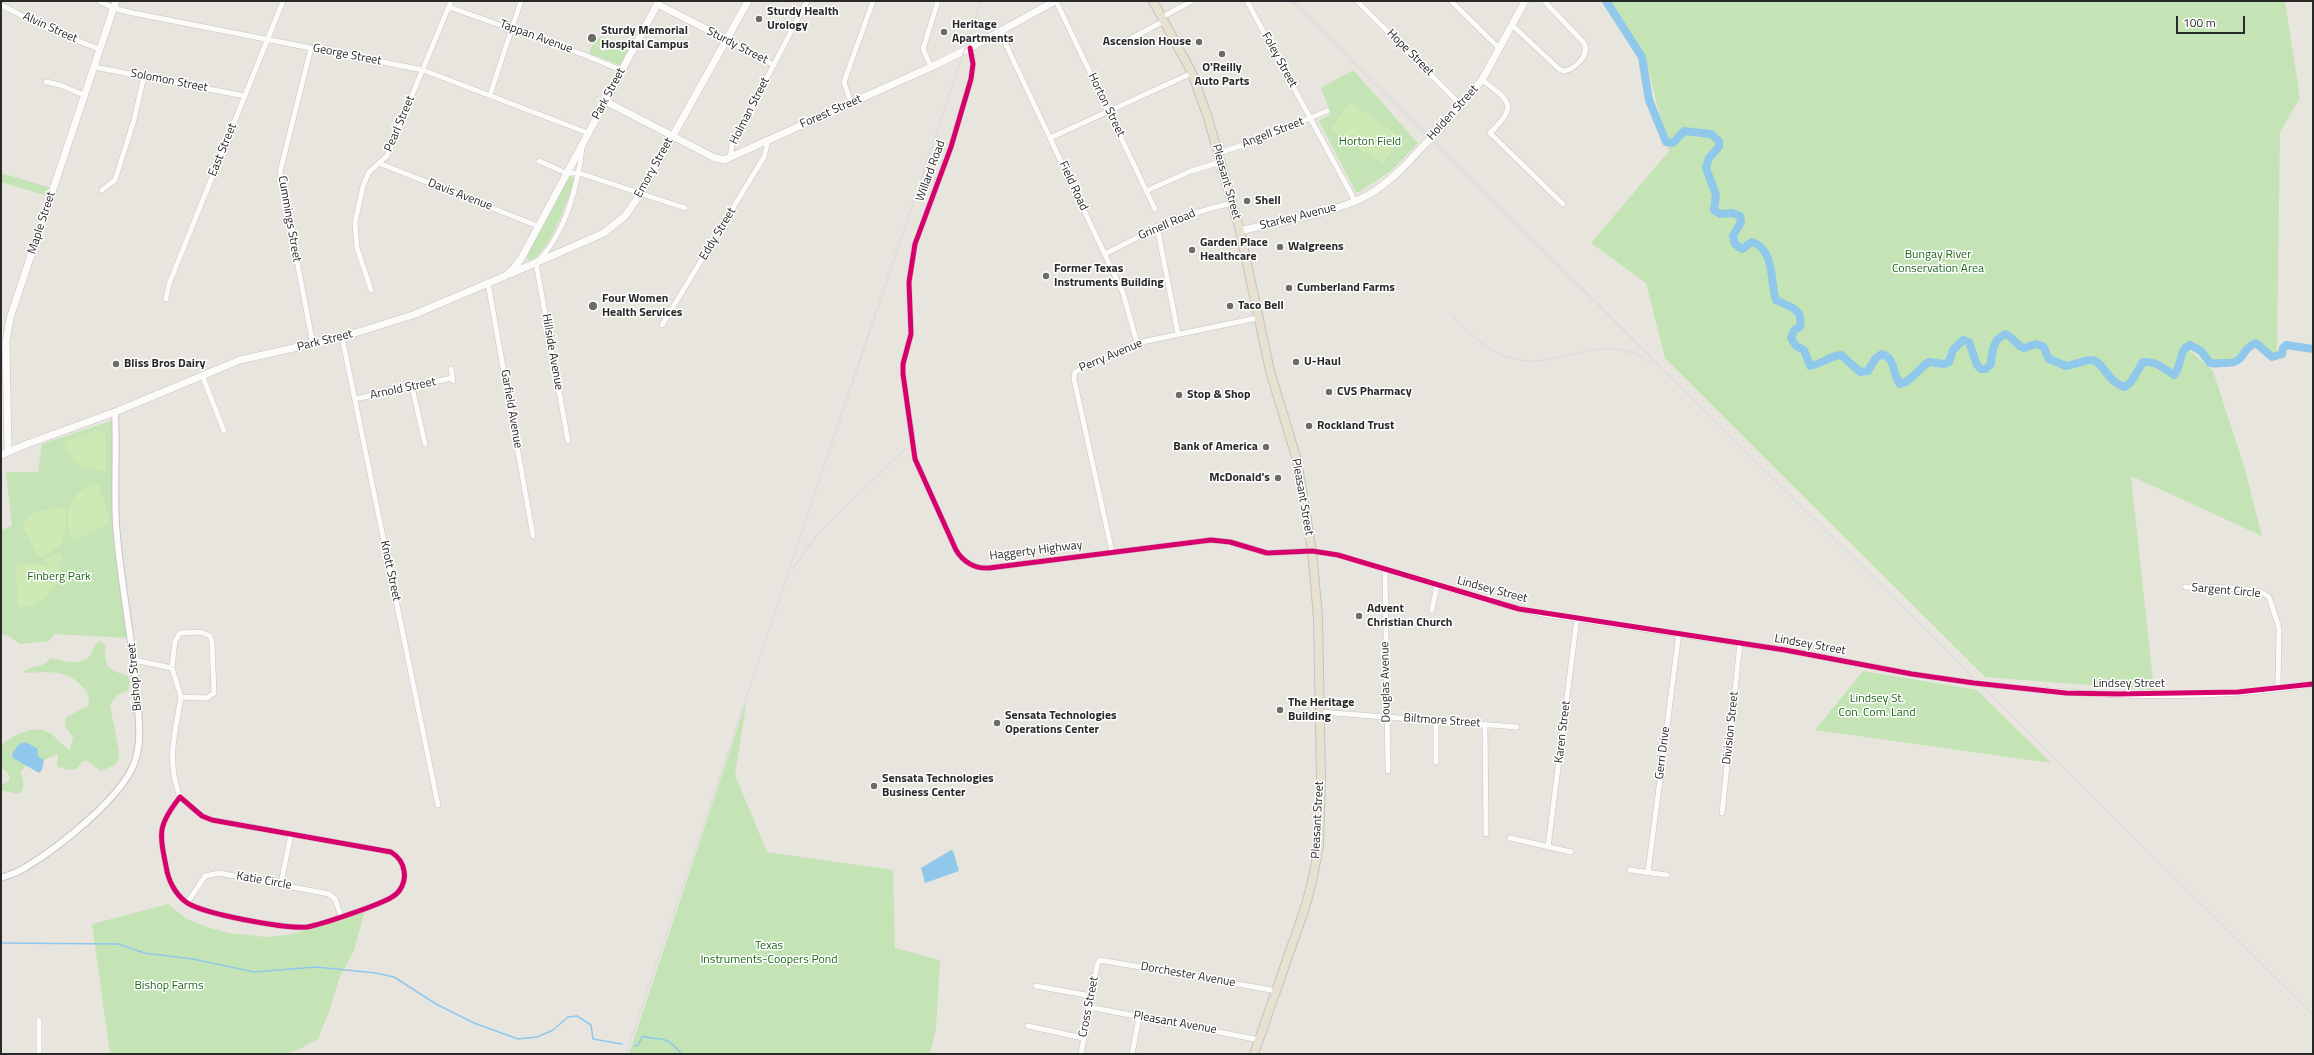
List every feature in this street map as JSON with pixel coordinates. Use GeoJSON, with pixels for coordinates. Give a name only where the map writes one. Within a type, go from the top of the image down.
{"type":"FeatureCollection","features":[{"type":"Feature","properties":{"kind":"highway","name":"Pleasant Street"},"geometry":{"type":"LineString","coordinates":[[1153,1],[1192,73],[1200,91],[1221,162],[1240,231],[1257,318],[1270,371],[1297,460],[1312,551],[1318,617],[1320,712],[1320,819],[1316,864],[1305,908],[1254,1054]]}},
{"type":"Feature","properties":{"kind":"main road","name":"Emory Street"},"geometry":{"type":"LineString","coordinates":[[505,276],[535,264],[606,231],[625,216],[641,193],[748,1]]}},
{"type":"Feature","properties":{"kind":"main road","name":"Forest Street"},"geometry":{"type":"LineString","coordinates":[[730,158],[931,67],[970,48],[1055,1]]}},
{"type":"Feature","properties":{"kind":"main road","name":"Holden Street"},"geometry":{"type":"LineString","coordinates":[[1355,201],[1378,188],[1396,175],[1462,106],[1482,80],[1525,1]]}},
{"type":"Feature","properties":{"kind":"main road","name":"Sturdy Street"},"geometry":{"type":"LineString","coordinates":[[658,2],[726,39]]}},
{"type":"Feature","properties":{"kind":"main road","name":"Park Street"},"geometry":{"type":"LineString","coordinates":[[1,455],[8,451],[115,412],[240,360],[313,345],[413,315],[505,276],[514,268],[522,256],[658,2]]}},
{"type":"Feature","properties":{"kind":"main road","name":"Maple Street"},"geometry":{"type":"LineString","coordinates":[[8,451],[7,331],[114,4]]}},
{"type":"Feature","properties":{"kind":"main road"},"geometry":{"type":"LineString","coordinates":[[605,101],[717,159],[730,158]]}},
{"type":"Feature","properties":{"kind":"main road","name":"Starkey Avenue"},"geometry":{"type":"LineString","coordinates":[[1240,231],[1341,207],[1355,201]]}},
{"type":"Feature","properties":{"kind":"main road"},"geometry":{"type":"LineString","coordinates":[[522,256],[526,262],[535,264]]}},
{"type":"Feature","properties":{"kind":"street","name":"George Street"},"geometry":{"type":"LineString","coordinates":[[99,1],[268,39],[423,70],[588,133]]}},
{"type":"Feature","properties":{"kind":"street","name":"East Street"},"geometry":{"type":"LineString","coordinates":[[166,299],[168,284],[283,1]]}},
{"type":"Feature","properties":{"kind":"street","name":"Pearl Street"},"geometry":{"type":"LineString","coordinates":[[371,290],[357,248],[355,223],[363,186],[369,172],[381,164],[387,156],[451,1]]}},
{"type":"Feature","properties":{"kind":"street"},"geometry":{"type":"LineString","coordinates":[[490,95],[521,1]]}},
{"type":"Feature","properties":{"kind":"street","name":"Holman Street"},"geometry":{"type":"LineString","coordinates":[[730,158],[732,146],[807,1]]}},
{"type":"Feature","properties":{"kind":"street"},"geometry":{"type":"LineString","coordinates":[[851,103],[844,82],[873,1]]}},
{"type":"Feature","properties":{"kind":"street"},"geometry":{"type":"LineString","coordinates":[[931,67],[923,49],[938,1]]}},
{"type":"Feature","properties":{"kind":"street","name":"Horton Street"},"geometry":{"type":"LineString","coordinates":[[1055,1],[1109,110],[1155,209]]}},
{"type":"Feature","properties":{"kind":"street"},"geometry":{"type":"LineString","coordinates":[[1126,41],[1192,1]]}},
{"type":"Feature","properties":{"kind":"street","name":"Foley Street"},"geometry":{"type":"LineString","coordinates":[[1247,1],[1312,118],[1355,201]]}},
{"type":"Feature","properties":{"kind":"street","name":"Hope Street"},"geometry":{"type":"LineString","coordinates":[[1357,1],[1462,106]]}},
{"type":"Feature","properties":{"kind":"street"},"geometry":{"type":"LineString","coordinates":[[1451,1],[1499,48]]}},
{"type":"Feature","properties":{"kind":"street"},"geometry":{"type":"LineString","coordinates":[[1512,25],[1560,69],[1564,71],[1575,66],[1587,48],[1544,1]]}},
{"type":"Feature","properties":{"kind":"street","name":"Alvin Street"},"geometry":{"type":"LineString","coordinates":[[1,5],[50,30],[99,49]]}},
{"type":"Feature","properties":{"kind":"street","name":"Tappan Avenue"},"geometry":{"type":"LineString","coordinates":[[449,7],[622,70]]}},
{"type":"Feature","properties":{"kind":"street","name":"Field Road"},"geometry":{"type":"LineString","coordinates":[[1000,32],[1126,301],[1137,343]]}},
{"type":"Feature","properties":{"kind":"street","name":"Sturdy Street"},"geometry":{"type":"LineString","coordinates":[[726,39],[774,65]]}},
{"type":"Feature","properties":{"kind":"street","name":"Cummings Street"},"geometry":{"type":"LineString","coordinates":[[311,48],[280,172],[313,345]]}},
{"type":"Feature","properties":{"kind":"street","name":"Willard Road"},"geometry":{"type":"LineString","coordinates":[[910,300],[909,282],[915,244],[951,147],[971,79],[972,64],[970,48]]}},
{"type":"Feature","properties":{"kind":"street","name":"Solomon Street"},"geometry":{"type":"LineString","coordinates":[[94,67],[244,96]]}},
{"type":"Feature","properties":{"kind":"street"},"geometry":{"type":"LineString","coordinates":[[1050,138],[1192,73]]}},
{"type":"Feature","properties":{"kind":"street"},"geometry":{"type":"LineString","coordinates":[[102,190],[115,180],[134,120],[144,76]]}},
{"type":"Feature","properties":{"kind":"street"},"geometry":{"type":"LineString","coordinates":[[1482,80],[1506,99],[1508,106],[1508,112],[1504,119],[1490,133],[1563,204]]}},
{"type":"Feature","properties":{"kind":"street"},"geometry":{"type":"LineString","coordinates":[[46,82],[60,85],[84,95]]}},
{"type":"Feature","properties":{"kind":"street","name":"Angell Street"},"geometry":{"type":"LineString","coordinates":[[1218,153],[1327,111]]}},
{"type":"Feature","properties":{"kind":"street","name":"Eddy Street"},"geometry":{"type":"LineString","coordinates":[[662,325],[764,157],[768,141]]}},
{"type":"Feature","properties":{"kind":"street","name":"Park Street"},"geometry":{"type":"LineString","coordinates":[[535,264],[563,222],[579,173],[582,145]]}},
{"type":"Feature","properties":{"kind":"street"},"geometry":{"type":"LineString","coordinates":[[539,161],[566,173],[579,173],[684,208]]}},
{"type":"Feature","properties":{"kind":"street"},"geometry":{"type":"LineString","coordinates":[[1146,191],[1191,171],[1221,162]]}},
{"type":"Feature","properties":{"kind":"street","name":"Davis Avenue"},"geometry":{"type":"LineString","coordinates":[[381,164],[538,226]]}},
{"type":"Feature","properties":{"kind":"street","name":"Grinell Road"},"geometry":{"type":"LineString","coordinates":[[1105,254],[1157,226],[1200,211],[1232,203]]}},
{"type":"Feature","properties":{"kind":"street"},"geometry":{"type":"LineString","coordinates":[[1157,226],[1178,334]]}},
{"type":"Feature","properties":{"kind":"street","name":"Hillside Avenue"},"geometry":{"type":"LineString","coordinates":[[535,264],[568,441]]}},
{"type":"Feature","properties":{"kind":"street","name":"Garfield Avenue"},"geometry":{"type":"LineString","coordinates":[[488,283],[533,536]]}},
{"type":"Feature","properties":{"kind":"street","name":"Haggerty Highway"},"geometry":{"type":"LineString","coordinates":[[910,300],[911,334],[902,367],[914,454],[960,556],[973,566],[986,568],[1211,540],[1230,542],[1267,553],[1312,551]]}},
{"type":"Feature","properties":{"kind":"street","name":"Perry Avenue"},"geometry":{"type":"LineString","coordinates":[[1112,552],[1074,374],[1079,368],[1137,343],[1257,318]]}},
{"type":"Feature","properties":{"kind":"street","name":"Knott Street"},"geometry":{"type":"LineString","coordinates":[[342,337],[438,805]]}},
{"type":"Feature","properties":{"kind":"street","name":"Arnold Street"},"geometry":{"type":"LineString","coordinates":[[354,399],[453,380],[451,369]]}},
{"type":"Feature","properties":{"kind":"street"},"geometry":{"type":"LineString","coordinates":[[202,375],[224,431]]}},
{"type":"Feature","properties":{"kind":"street"},"geometry":{"type":"LineString","coordinates":[[412,387],[425,444]]}},
{"type":"Feature","properties":{"kind":"street","name":"Bishop Street"},"geometry":{"type":"LineString","coordinates":[[1,878],[24,868],[41,858],[92,817],[127,777],[138,750],[140,734],[134,660],[116,523],[115,412]]}},
{"type":"Feature","properties":{"kind":"street","name":"Lindsey Street"},"geometry":{"type":"LineString","coordinates":[[1312,551],[1385,568],[1511,607],[1816,655],[1906,673],[1974,683],[2066,693],[2117,694],[2199,694],[2313,684]]}},
{"type":"Feature","properties":{"kind":"street","name":"Douglas Avenue"},"geometry":{"type":"LineString","coordinates":[[1385,568],[1388,771]]}},
{"type":"Feature","properties":{"kind":"street"},"geometry":{"type":"LineString","coordinates":[[1432,610],[1437,585]]}},
{"type":"Feature","properties":{"kind":"street","name":"Sargent Circle"},"geometry":{"type":"LineString","coordinates":[[2185,588],[2247,590],[2260,592],[2269,597],[2279,628],[2278,688]]}},
{"type":"Feature","properties":{"kind":"street","name":"Karen Street"},"geometry":{"type":"LineString","coordinates":[[1548,847],[1577,618]]}},
{"type":"Feature","properties":{"kind":"street"},"geometry":{"type":"LineString","coordinates":[[180,797],[164,820],[161,841],[167,873],[179,896],[188,904],[206,911],[295,927],[319,924],[382,902],[398,892],[405,876],[401,862],[397,856],[385,851],[212,820],[202,816],[180,797],[172,771],[171,757],[181,697],[172,668],[175,641],[180,633],[206,633],[210,636],[212,642],[214,693],[207,698],[181,697]]}},
{"type":"Feature","properties":{"kind":"street","name":"Gerri Drive"},"geometry":{"type":"LineString","coordinates":[[1648,872],[1679,633]]}},
{"type":"Feature","properties":{"kind":"street","name":"Division Street"},"geometry":{"type":"LineString","coordinates":[[1722,813],[1740,643]]}},
{"type":"Feature","properties":{"kind":"street"},"geometry":{"type":"LineString","coordinates":[[134,660],[172,668]]}},
{"type":"Feature","properties":{"kind":"street","name":"Biltmore Street"},"geometry":{"type":"LineString","coordinates":[[1320,712],[1517,727]]}},
{"type":"Feature","properties":{"kind":"street"},"geometry":{"type":"LineString","coordinates":[[1436,721],[1436,762]]}},
{"type":"Feature","properties":{"kind":"street"},"geometry":{"type":"LineString","coordinates":[[1485,724],[1486,834]]}},
{"type":"Feature","properties":{"kind":"street"},"geometry":{"type":"LineString","coordinates":[[281,884],[291,834]]}},
{"type":"Feature","properties":{"kind":"street"},"geometry":{"type":"LineString","coordinates":[[1510,838],[1570,852]]}},
{"type":"Feature","properties":{"kind":"street"},"geometry":{"type":"LineString","coordinates":[[1630,870],[1667,875]]}},
{"type":"Feature","properties":{"kind":"street","name":"Katie Circle"},"geometry":{"type":"LineString","coordinates":[[188,904],[200,882],[211,874],[219,873],[281,884],[333,896],[341,916]]}},
{"type":"Feature","properties":{"kind":"street","name":"Dorchester Avenue"},"geometry":{"type":"LineString","coordinates":[[1099,961],[1105,960],[1277,991]]}},
{"type":"Feature","properties":{"kind":"street","name":"Cross Street"},"geometry":{"type":"LineString","coordinates":[[1081,1054],[1088,1008],[1099,961]]}},
{"type":"Feature","properties":{"kind":"street"},"geometry":{"type":"LineString","coordinates":[[1036,986],[1091,996]]}},
{"type":"Feature","properties":{"kind":"street","name":"Pleasant Avenue"},"geometry":{"type":"LineString","coordinates":[[1088,1008],[1260,1040]]}},
{"type":"Feature","properties":{"kind":"street"},"geometry":{"type":"LineString","coordinates":[[1132,1054],[1139,1017]]}},
{"type":"Feature","properties":{"kind":"street"},"geometry":{"type":"LineString","coordinates":[[39,1020],[39,1054]]}},
{"type":"Feature","properties":{"kind":"street"},"geometry":{"type":"LineString","coordinates":[[1028,1026],[1083,1038]]}},
{"type":"Feature","properties":{"kind":"green space","name":"Bungay River Conservation Area"},"geometry":{"type":"Polygon","coordinates":[[[1606,1],[2285,1],[2300,98],[2280,132],[2277,356],[2268,355],[2256,343],[2247,349],[2236,362],[2215,364],[2206,359],[2190,345],[2186,347],[2213,371],[2245,469],[2262,536],[2131,476],[2154,690],[1985,677],[1665,358],[1646,283],[1591,243],[1669,151],[1647,65],[1606,1]]]}},
{"type":"Feature","properties":{"kind":"green space"},"geometry":{"type":"Polygon","coordinates":[[[603,37],[628,50],[620,65],[589,53],[593,44],[602,51],[606,51],[605,46],[601,47],[592,43],[594,39],[603,37]]]}},
{"type":"Feature","properties":{"kind":"green space","name":"Horton Field"},"geometry":{"type":"Polygon","coordinates":[[[1353,70],[1418,143],[1392,170],[1359,192],[1356,192],[1319,121],[1331,114],[1321,88],[1353,70]]]}},
{"type":"Feature","properties":{"kind":"green space"},"geometry":{"type":"Polygon","coordinates":[[[1349,102],[1401,137],[1383,164],[1331,130],[1349,102]]]}},
{"type":"Feature","properties":{"kind":"green space"},"geometry":{"type":"Polygon","coordinates":[[[1,173],[51,188],[48,196],[1,182],[1,173]]]}},
{"type":"Feature","properties":{"kind":"green space"},"geometry":{"type":"Polygon","coordinates":[[[570,176],[574,179],[557,226],[543,250],[536,257],[529,260],[526,256],[570,176]]]}},
{"type":"Feature","properties":{"kind":"green space","name":"Finberg Park"},"geometry":{"type":"Polygon","coordinates":[[[111,421],[113,439],[113,539],[128,638],[54,634],[49,641],[20,644],[10,637],[1,634],[1,530],[12,526],[6,472],[38,472],[42,444],[111,421]]]}},
{"type":"Feature","properties":{"kind":"green space"},"geometry":{"type":"Polygon","coordinates":[[[100,431],[106,437],[106,470],[92,469],[79,464],[70,455],[64,442],[100,431]]]}},
{"type":"Feature","properties":{"kind":"green space"},"geometry":{"type":"Polygon","coordinates":[[[98,484],[110,518],[106,526],[73,541],[69,532],[68,523],[70,505],[81,491],[89,486],[98,484]]]}},
{"type":"Feature","properties":{"kind":"green space"},"geometry":{"type":"Polygon","coordinates":[[[65,507],[66,524],[60,544],[48,554],[39,557],[24,529],[24,521],[34,512],[65,507]]]}},
{"type":"Feature","properties":{"kind":"green space"},"geometry":{"type":"Polygon","coordinates":[[[60,553],[63,560],[52,565],[58,564],[57,581],[53,588],[42,600],[35,604],[18,607],[16,567],[18,565],[35,564],[48,566],[45,558],[60,553]]]}},
{"type":"Feature","properties":{"kind":"green space"},"geometry":{"type":"Polygon","coordinates":[[[100,641],[106,645],[105,658],[108,666],[116,672],[128,676],[130,681],[128,690],[117,695],[110,705],[119,751],[119,757],[115,765],[101,771],[87,761],[83,761],[77,769],[67,770],[57,766],[58,754],[44,760],[38,756],[13,758],[26,765],[21,772],[23,778],[23,789],[19,794],[1,790],[1,783],[5,784],[10,779],[7,772],[1,767],[1,745],[18,734],[38,730],[51,734],[70,750],[73,737],[65,726],[66,717],[88,706],[89,703],[89,698],[86,691],[70,677],[56,673],[26,673],[24,671],[29,668],[42,665],[51,658],[73,662],[83,661],[88,658],[100,641]]]}},
{"type":"Feature","properties":{"kind":"green space","name":"Lindsey St. Con. Com. Land"},"geometry":{"type":"Polygon","coordinates":[[[1863,671],[1977,690],[2051,763],[1815,730],[1863,671]]]}},
{"type":"Feature","properties":{"kind":"green space","name":"Texas Instruments-Coopers Pond"},"geometry":{"type":"Polygon","coordinates":[[[747,699],[735,775],[767,852],[893,870],[895,948],[940,960],[936,1028],[930,1054],[629,1054],[747,699]]]}},
{"type":"Feature","properties":{"kind":"green space","name":"Bishop Farms"},"geometry":{"type":"Polygon","coordinates":[[[168,904],[187,919],[207,927],[229,933],[266,937],[288,935],[329,924],[366,906],[354,951],[340,976],[329,1012],[318,1039],[300,1049],[283,1054],[110,1054],[92,924],[168,904]]]}},
{"type":"Feature","properties":{"kind":"water"},"geometry":{"type":"Polygon","coordinates":[[[26,742],[38,749],[38,756],[44,760],[42,770],[39,773],[13,758],[12,754],[19,744],[26,742]]]}},
{"type":"Feature","properties":{"kind":"water"},"geometry":{"type":"Polygon","coordinates":[[[951,850],[953,851],[959,871],[925,883],[921,868],[951,850]]]}},
{"type":"Feature","properties":{"kind":"waterway"},"geometry":{"type":"LineString","coordinates":[[1606,1],[1642,57],[1649,100],[1666,142],[1673,143],[1684,131],[1711,134],[1719,141],[1719,147],[1709,158],[1706,168],[1716,195],[1714,210],[1720,214],[1732,213],[1740,216],[1741,222],[1733,236],[1735,244],[1742,249],[1752,242],[1765,251],[1770,267],[1776,300],[1794,309],[1800,316],[1800,327],[1794,330],[1791,338],[1796,346],[1804,350],[1810,366],[1841,355],[1860,372],[1868,371],[1875,359],[1882,354],[1890,359],[1900,384],[1908,381],[1929,362],[1944,364],[1949,362],[1953,350],[1963,340],[1969,342],[1977,365],[1981,369],[1986,369],[1991,364],[1993,350],[1998,339],[2005,334],[2024,348],[2036,344],[2043,346],[2049,359],[2066,366],[2094,360],[2114,381],[2125,387],[2131,382],[2143,362],[2156,364],[2174,375],[2179,367],[2184,350],[2190,345],[2201,351],[2210,363],[2231,363],[2236,361],[2240,359],[2250,346],[2256,343],[2272,357],[2282,354],[2283,348],[2286,345],[2313,349]]}},
{"type":"Feature","properties":{"kind":"waterway"},"geometry":{"type":"LineString","coordinates":[[1,943],[119,944],[144,953],[193,959],[254,972],[316,967],[376,973],[394,977],[436,1004],[474,1023],[518,1039],[537,1037],[553,1030],[568,1017],[577,1016],[591,1025],[593,1039],[622,1044]]}},
{"type":"Feature","properties":{"kind":"waterway"},"geometry":{"type":"LineString","coordinates":[[635,1046],[638,1045],[643,1036],[662,1039],[671,1043],[682,1054]]}},
{"type":"Feature","properties":{"kind":"railway"},"geometry":{"type":"LineString","coordinates":[[626,1054],[981,1]]}},
{"type":"Feature","properties":{"kind":"railway"},"geometry":{"type":"LineString","coordinates":[[1292,1],[2313,1015]]}},
{"type":"Feature","properties":{"kind":"railway"},"geometry":{"type":"LineString","coordinates":[[1451,314],[1486,346],[1500,354],[1521,360],[1540,361],[1595,349],[1614,349],[1634,354],[1655,366]]}},
{"type":"Feature","properties":{"kind":"railway"},"geometry":{"type":"LineString","coordinates":[[792,570],[816,536],[906,448]]}},
{"type":"Feature","properties":{"kind":"cycle path"},"geometry":{"type":"LineString","coordinates":[[970,48],[973,64],[971,79],[951,147],[915,244],[909,282],[911,334],[903,364],[903,374],[915,459],[956,550],[962,558],[974,566],[989,568],[1211,540],[1230,542],[1267,553],[1312,551],[1338,555],[1519,609],[1785,650],[1912,674],[1974,683],[2066,693],[2117,694],[2238,692],[2313,684]]}},
{"type":"Feature","properties":{"kind":"cycle path"},"geometry":{"type":"LineString","coordinates":[[180,797],[202,816],[212,820],[391,852],[403,865],[404,879],[402,886],[395,895],[386,900],[351,914],[307,927],[281,926],[245,920],[195,907],[182,899],[170,881],[162,845],[162,829],[164,822],[180,797]]}},
{"type":"Feature","properties":{"kind":"place","name":"Sturdy Health Urology"},"geometry":{"type":"Point","coordinates":[759,19]}},
{"type":"Feature","properties":{"kind":"place","name":"Heritage Apartments"},"geometry":{"type":"Point","coordinates":[944,32]}},
{"type":"Feature","properties":{"kind":"place","name":"Sturdy Memorial Hospital Campus"},"geometry":{"type":"Point","coordinates":[592,38]}},
{"type":"Feature","properties":{"kind":"place","name":"Ascension House"},"geometry":{"type":"Point","coordinates":[1199,42]}},
{"type":"Feature","properties":{"kind":"place","name":"O'Reilly Auto Parts"},"geometry":{"type":"Point","coordinates":[1222,54]}},
{"type":"Feature","properties":{"kind":"place","name":"Shell"},"geometry":{"type":"Point","coordinates":[1247,201]}},
{"type":"Feature","properties":{"kind":"place","name":"Walgreens"},"geometry":{"type":"Point","coordinates":[1280,247]}},
{"type":"Feature","properties":{"kind":"place","name":"Garden Place Healthcare"},"geometry":{"type":"Point","coordinates":[1192,250]}},
{"type":"Feature","properties":{"kind":"place","name":"Former Texas Instruments Building"},"geometry":{"type":"Point","coordinates":[1046,276]}},
{"type":"Feature","properties":{"kind":"place","name":"Cumberland Farms"},"geometry":{"type":"Point","coordinates":[1289,288]}},
{"type":"Feature","properties":{"kind":"place","name":"Four Women Health Services"},"geometry":{"type":"Point","coordinates":[593,306]}},
{"type":"Feature","properties":{"kind":"place","name":"Taco Bell"},"geometry":{"type":"Point","coordinates":[1230,306]}},
{"type":"Feature","properties":{"kind":"place","name":"U-Haul"},"geometry":{"type":"Point","coordinates":[1296,362]}},
{"type":"Feature","properties":{"kind":"place","name":"Bliss Bros Dairy"},"geometry":{"type":"Point","coordinates":[116,364]}},
{"type":"Feature","properties":{"kind":"place","name":"CVS Pharmacy"},"geometry":{"type":"Point","coordinates":[1329,392]}},
{"type":"Feature","properties":{"kind":"place","name":"Stop & Shop"},"geometry":{"type":"Point","coordinates":[1179,395]}},
{"type":"Feature","properties":{"kind":"place","name":"Rockland Trust"},"geometry":{"type":"Point","coordinates":[1309,426]}},
{"type":"Feature","properties":{"kind":"place","name":"Bank of America"},"geometry":{"type":"Point","coordinates":[1266,447]}},
{"type":"Feature","properties":{"kind":"place","name":"McDonald's"},"geometry":{"type":"Point","coordinates":[1278,478]}},
{"type":"Feature","properties":{"kind":"place","name":"Advent Christian Church"},"geometry":{"type":"Point","coordinates":[1359,616]}},
{"type":"Feature","properties":{"kind":"place","name":"The Heritage Building"},"geometry":{"type":"Point","coordinates":[1280,710]}},
{"type":"Feature","properties":{"kind":"place","name":"Sensata Technologies Operations Center"},"geometry":{"type":"Point","coordinates":[997,723]}},
{"type":"Feature","properties":{"kind":"place","name":"Sensata Technologies Business Center"},"geometry":{"type":"Point","coordinates":[874,786]}}]}
